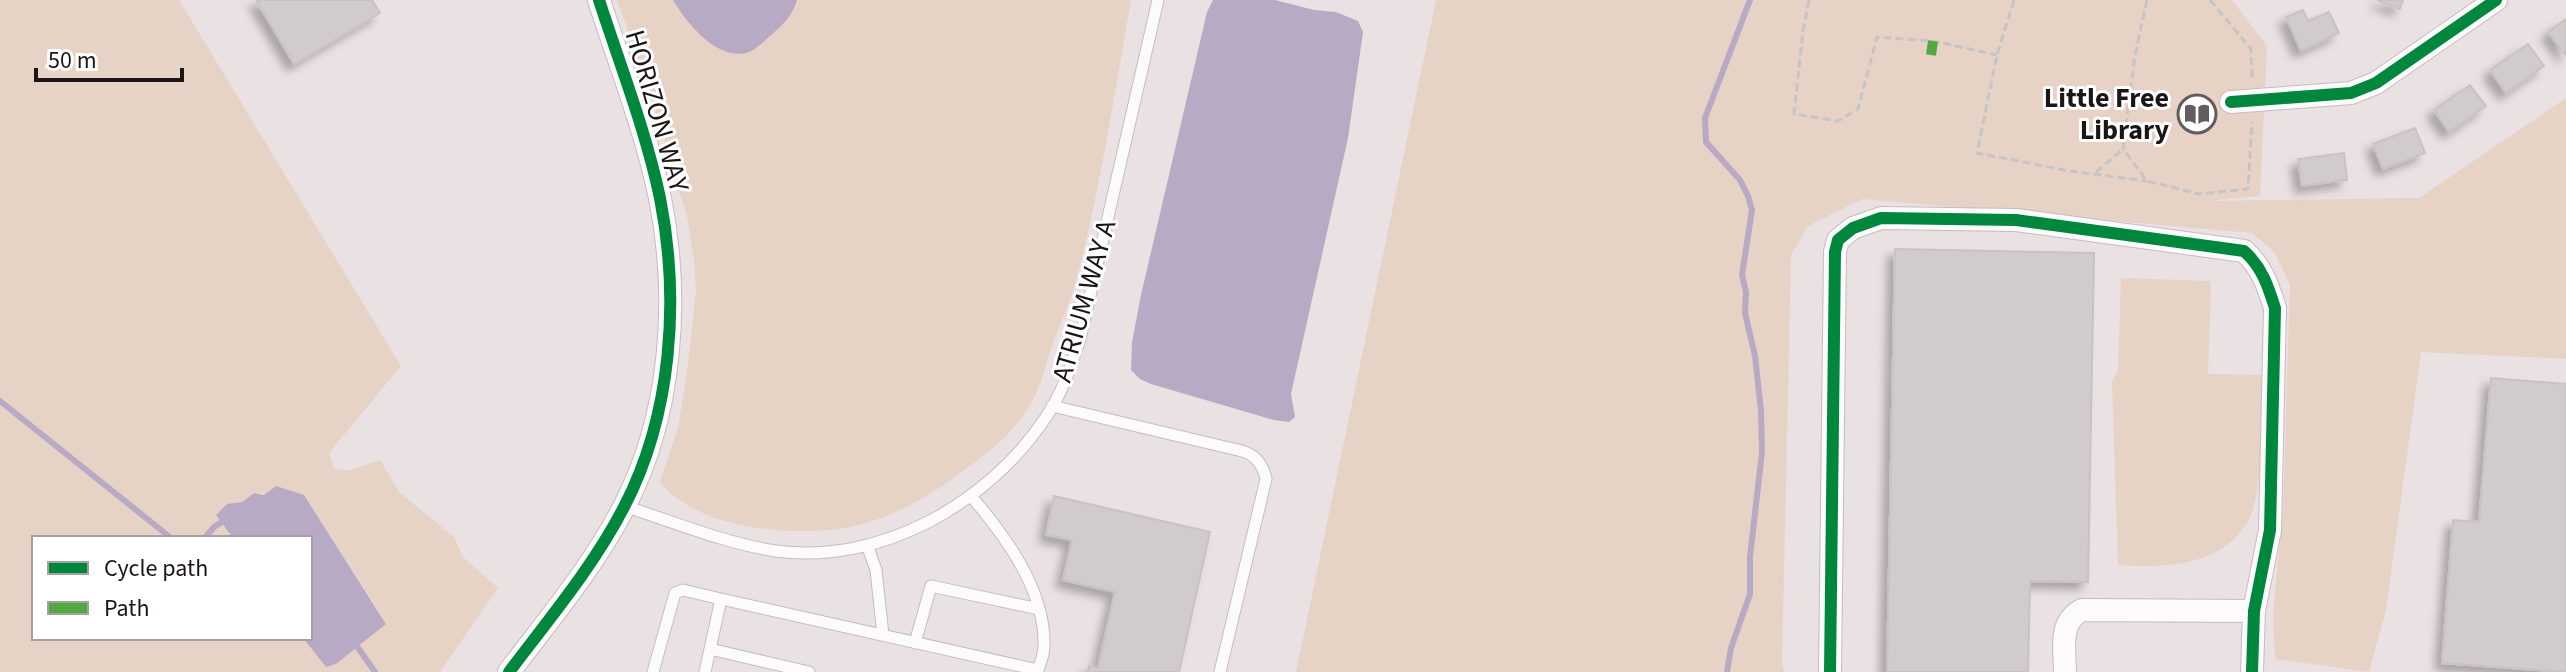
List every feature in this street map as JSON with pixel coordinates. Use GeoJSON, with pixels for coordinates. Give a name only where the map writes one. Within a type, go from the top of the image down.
{"type":"FeatureCollection","features":[{"type":"Feature","properties":{"kind":"street","name":"HORIZON WAY"},"geometry":{"type":"LineString","coordinates":[[509,672],[583,574],[624,506],[656,421],[666,360],[670,313],[660,198],[599,0]]}},
{"type":"Feature","properties":{"kind":"street"},"geometry":{"type":"LineString","coordinates":[[2242,102],[2351,93],[2376,83],[2496,0]]}},
{"type":"Feature","properties":{"kind":"street"},"geometry":{"type":"LineString","coordinates":[[1830,672],[1835,252],[1838,240],[1845,234],[1881,218],[2016,220],[2244,251],[2256,261],[2275,308],[2270,530],[2254,611],[2252,672]]}},
{"type":"Feature","properties":{"kind":"street"},"geometry":{"type":"LineString","coordinates":[[2065,672],[2067,624],[2071,616],[2082,610],[2254,611]]}},
{"type":"Feature","properties":{"kind":"lane","name":"ATRIUM WAY A"},"geometry":{"type":"LineString","coordinates":[[624,506],[735,542],[777,551],[825,553],[867,545],[910,530],[971,496],[1005,469],[1030,440],[1052,406],[1068,374],[1080,339],[1158,0]]}},
{"type":"Feature","properties":{"kind":"lane"},"geometry":{"type":"LineString","coordinates":[[1052,406],[1250,453],[1264,470],[1266,479],[1220,672]]}},
{"type":"Feature","properties":{"kind":"lane"},"geometry":{"type":"LineString","coordinates":[[653,672],[675,593],[683,590],[1038,671],[1044,649],[1039,602],[988,516],[971,496]]}},
{"type":"Feature","properties":{"kind":"lane"},"geometry":{"type":"LineString","coordinates":[[867,545],[876,570],[883,635]]}},
{"type":"Feature","properties":{"kind":"lane"},"geometry":{"type":"LineString","coordinates":[[915,643],[931,586],[1039,609]]}},
{"type":"Feature","properties":{"kind":"lane"},"geometry":{"type":"LineString","coordinates":[[705,672],[721,599]]}},
{"type":"Feature","properties":{"kind":"lane"},"geometry":{"type":"LineString","coordinates":[[710,649],[809,672]]}},
{"type":"Feature","properties":{"kind":"path"},"geometry":{"type":"LineString","coordinates":[[1809,0],[1794,114],[1802,117],[1838,121],[1858,109],[1877,37],[1933,41],[1997,55]]}},
{"type":"Feature","properties":{"kind":"path"},"geometry":{"type":"LineString","coordinates":[[2014,0],[1997,55],[1977,153],[2147,181],[2199,194],[2248,189],[2242,102],[2251,49],[2210,0]]}},
{"type":"Feature","properties":{"kind":"path"},"geometry":{"type":"LineString","coordinates":[[2094,174],[2123,149],[2135,55],[2147,0]]}},
{"type":"Feature","properties":{"kind":"path"},"geometry":{"type":"LineString","coordinates":[[2123,149],[2147,181]]}},
{"type":"Feature","properties":{"kind":"shaded area"},"geometry":{"type":"Polygon","coordinates":[[[0,0],[179,0],[401,366],[329,453],[334,469],[351,470],[380,460],[400,493],[454,537],[463,557],[498,588],[440,672],[0,672],[0,0]]]}},
{"type":"Feature","properties":{"kind":"shaded area"},"geometry":{"type":"Polygon","coordinates":[[[617,0],[1131,0],[1101,172],[1073,292],[1034,398],[1018,423],[988,452],[933,492],[894,513],[852,527],[829,530],[766,529],[726,522],[690,507],[660,482],[678,428],[687,372],[696,292],[694,259],[687,217],[649,89],[617,0]]]}},
{"type":"Feature","properties":{"kind":"shaded area"},"geometry":{"type":"Polygon","coordinates":[[[673,0],[797,0],[787,19],[762,43],[749,52],[735,54],[724,51],[703,37],[673,0]]]}},
{"type":"Feature","properties":{"kind":"shaded area"},"geometry":{"type":"Polygon","coordinates":[[[1213,0],[1275,0],[1336,12],[1358,21],[1363,32],[1348,138],[1291,394],[1295,417],[1289,422],[1151,384],[1131,370],[1132,342],[1141,295],[1207,12],[1213,0]]]}},
{"type":"Feature","properties":{"kind":"shaded area"},"geometry":{"type":"Polygon","coordinates":[[[1436,0],[2232,0],[2267,46],[2260,196],[2208,201],[2419,198],[2566,98],[2566,359],[2421,352],[2386,610],[2369,672],[2275,659],[2273,613],[2283,510],[2290,285],[2275,253],[2252,233],[1862,199],[1808,226],[1791,255],[1784,672],[1296,672],[1436,0]]]}},
{"type":"Feature","properties":{"kind":"shaded area"},"geometry":{"type":"Polygon","coordinates":[[[2121,278],[2211,281],[2208,374],[2262,375],[2261,452],[2253,510],[2236,538],[2222,549],[2189,562],[2153,566],[2118,565],[2112,381],[2118,371],[2121,278]]]}},
{"type":"Feature","properties":{"kind":"shaded area"},"geometry":{"type":"Polygon","coordinates":[[[276,486],[304,495],[386,624],[336,664],[326,667],[305,640],[312,640],[312,536],[232,536],[216,515],[227,504],[242,502],[254,493],[264,495],[276,486]]]}},
{"type":"Feature","properties":{"kind":"building"},"geometry":{"type":"Polygon","coordinates":[[[256,0],[372,0],[380,13],[294,64],[256,0]]]}},
{"type":"Feature","properties":{"kind":"building"},"geometry":{"type":"Polygon","coordinates":[[[2377,0],[2403,0],[2400,9],[2377,0]]]}},
{"type":"Feature","properties":{"kind":"building"},"geometry":{"type":"Polygon","coordinates":[[[2303,10],[2308,21],[2329,12],[2339,33],[2301,51],[2286,17],[2303,10]]]}},
{"type":"Feature","properties":{"kind":"building"},"geometry":{"type":"Polygon","coordinates":[[[2566,19],[2566,56],[2548,32],[2566,19]]]}},
{"type":"Feature","properties":{"kind":"building"},"geometry":{"type":"Polygon","coordinates":[[[2528,44],[2544,66],[2506,93],[2490,70],[2528,44]]]}},
{"type":"Feature","properties":{"kind":"building"},"geometry":{"type":"Polygon","coordinates":[[[2470,85],[2486,106],[2449,132],[2434,110],[2470,85]]]}},
{"type":"Feature","properties":{"kind":"building"},"geometry":{"type":"Polygon","coordinates":[[[2415,128],[2425,153],[2383,169],[2373,144],[2415,128]]]}},
{"type":"Feature","properties":{"kind":"building"},"geometry":{"type":"Polygon","coordinates":[[[2344,153],[2347,180],[2302,186],[2298,159],[2344,153]]]}},
{"type":"Feature","properties":{"kind":"building"},"geometry":{"type":"Polygon","coordinates":[[[1895,249],[2094,253],[2088,582],[2030,581],[2028,672],[1887,672],[1895,249]]]}},
{"type":"Feature","properties":{"kind":"building"},"geometry":{"type":"Polygon","coordinates":[[[2491,378],[2566,384],[2566,672],[2442,663],[2453,520],[2479,522],[2491,378]]]}},
{"type":"Feature","properties":{"kind":"building"},"geometry":{"type":"Polygon","coordinates":[[[1054,496],[1210,532],[1179,672],[1088,672],[1089,666],[1098,668],[1115,592],[1063,580],[1072,540],[1046,535],[1054,496]]]}},
{"type":"Feature","properties":{"kind":"waterway"},"geometry":{"type":"LineString","coordinates":[[1727,672],[1731,648],[1750,594],[1750,557],[1762,452],[1761,411],[1742,275],[1752,210],[1740,180],[1706,142],[1705,118],[1750,0]]}},
{"type":"Feature","properties":{"kind":"waterway"},"geometry":{"type":"LineString","coordinates":[[0,401],[169,536]]}},
{"type":"Feature","properties":{"kind":"waterway"},"geometry":{"type":"LineString","coordinates":[[207,536],[228,518]]}},
{"type":"Feature","properties":{"kind":"waterway"},"geometry":{"type":"LineString","coordinates":[[354,642],[375,672]]}},
{"type":"Feature","properties":{"kind":"marked path"},"geometry":{"type":"LineString","coordinates":[[1931,55],[1933,41]]}},
{"type":"Feature","properties":{"kind":"cycle path"},"geometry":{"type":"LineString","coordinates":[[509,672],[585,572],[624,507],[653,434],[668,356],[670,276],[660,198],[640,123],[599,0]]}},
{"type":"Feature","properties":{"kind":"cycle path"},"geometry":{"type":"LineString","coordinates":[[2231,102],[2351,93],[2376,83],[2496,0]]}},
{"type":"Feature","properties":{"kind":"cycle path"},"geometry":{"type":"LineString","coordinates":[[1830,672],[1835,252],[1838,240],[1853,228],[1881,218],[2016,220],[2244,251],[2250,257],[2264,277],[2275,308],[2270,530],[2254,611],[2252,672]]}},
{"type":"Feature","properties":{"kind":"place","name":"Little Free Library"},"geometry":{"type":"Point","coordinates":[2197,114]}}]}
